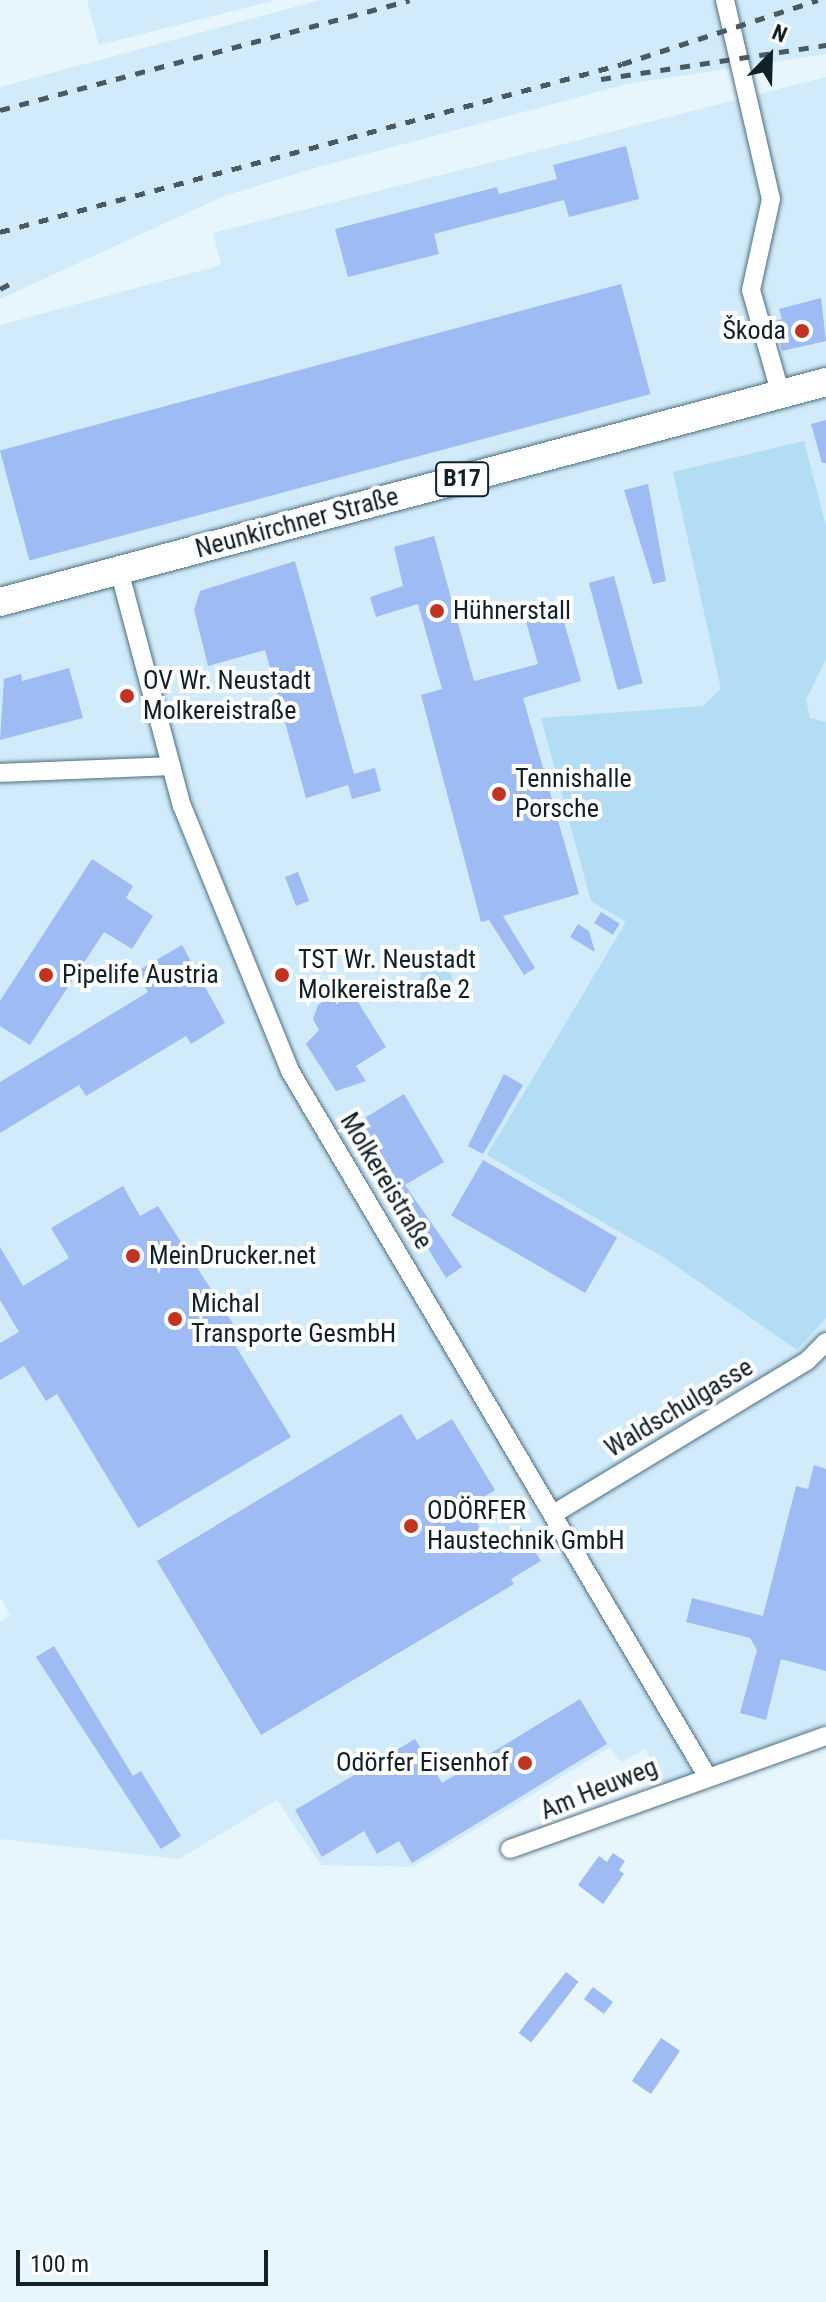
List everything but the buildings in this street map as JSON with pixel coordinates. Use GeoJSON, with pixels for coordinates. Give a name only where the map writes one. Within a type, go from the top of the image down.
{"type":"FeatureCollection","features":[{"type":"Feature","properties":{"kind":"main road","name":"Neunkirchner Straße"},"geometry":{"type":"LineString","coordinates":[[0,602],[826,382]]}},
{"type":"Feature","properties":{"kind":"street"},"geometry":{"type":"LineString","coordinates":[[725,0],[771,199],[751,290],[781,395]]}},
{"type":"Feature","properties":{"kind":"street","name":"Molkereistraße"},"geometry":{"type":"LineString","coordinates":[[119,570],[171,766],[290,1071],[555,1513],[706,1774]]}},
{"type":"Feature","properties":{"kind":"street"},"geometry":{"type":"LineString","coordinates":[[0,773],[171,766]]}},
{"type":"Feature","properties":{"kind":"street","name":"Waldschulgasse"},"geometry":{"type":"LineString","coordinates":[[555,1513],[807,1361],[826,1342]]}},
{"type":"Feature","properties":{"kind":"street","name":"Am Heuweg"},"geometry":{"type":"LineString","coordinates":[[510,1849],[706,1774],[826,1736]]}},
{"type":"Feature","properties":{"kind":"shaded area"},"geometry":{"type":"Polygon","coordinates":[[[87,0],[277,0],[99,45],[87,0]]]}},
{"type":"Feature","properties":{"kind":"shaded area"},"geometry":{"type":"Polygon","coordinates":[[[320,0],[826,0],[826,54],[627,84],[318,167],[224,196],[0,299],[0,87],[320,0]]]}},
{"type":"Feature","properties":{"kind":"shaded area"},"geometry":{"type":"Polygon","coordinates":[[[826,77],[826,1724],[665,1786],[645,1749],[622,1762],[609,1748],[413,1867],[321,1865],[277,1800],[179,1859],[0,1839],[0,1622],[10,1615],[0,1597],[0,325],[221,265],[213,233],[826,77]]]}},
{"type":"Feature","properties":{"kind":"shaded area"},"geometry":{"type":"Polygon","coordinates":[[[804,441],[826,526],[826,659],[806,700],[810,718],[826,722],[826,1318],[797,1350],[663,1257],[487,1155],[626,922],[591,901],[541,718],[703,706],[721,689],[673,472],[804,441]]]}},
{"type":"Feature","properties":{"kind":"shaded area"},"geometry":{"type":"Polygon","coordinates":[[[436,963],[447,968],[452,979],[447,990],[436,995],[425,990],[420,979],[425,968],[436,963]]]}},
{"type":"Feature","properties":{"kind":"railway"},"geometry":{"type":"LineString","coordinates":[[0,110],[410,0]]}},
{"type":"Feature","properties":{"kind":"railway"},"geometry":{"type":"LineString","coordinates":[[0,232],[622,64],[818,0]]}},
{"type":"Feature","properties":{"kind":"railway"},"geometry":{"type":"LineString","coordinates":[[601,79],[826,45]]}},
{"type":"Feature","properties":{"kind":"railway"},"geometry":{"type":"LineString","coordinates":[[0,289],[17,280]]}},
{"type":"Feature","properties":{"kind":"place","name":"Škoda"},"geometry":{"type":"Point","coordinates":[802,331]}},
{"type":"Feature","properties":{"kind":"place","name":"Hühnerstall"},"geometry":{"type":"Point","coordinates":[437,611]}},
{"type":"Feature","properties":{"kind":"place","name":"OV Wr. Neustadt Molkereistraße"},"geometry":{"type":"Point","coordinates":[127,696]}},
{"type":"Feature","properties":{"kind":"place","name":"Tennishalle Porsche"},"geometry":{"type":"Point","coordinates":[499,794]}},
{"type":"Feature","properties":{"kind":"place","name":"Pipelife Austria"},"geometry":{"type":"Point","coordinates":[46,975]}},
{"type":"Feature","properties":{"kind":"place","name":"TST Wr. Neustadt Molkereistraße 2"},"geometry":{"type":"Point","coordinates":[282,975]}},
{"type":"Feature","properties":{"kind":"place","name":"MeinDrucker.net"},"geometry":{"type":"Point","coordinates":[133,1256]}},
{"type":"Feature","properties":{"kind":"place","name":"Michal Transporte GesmbH"},"geometry":{"type":"Point","coordinates":[175,1319]}},
{"type":"Feature","properties":{"kind":"place","name":"ODÖRFER Haustechnik GmbH"},"geometry":{"type":"Point","coordinates":[411,1526]}},
{"type":"Feature","properties":{"kind":"place","name":"Odörfer Eisenhof"},"geometry":{"type":"Point","coordinates":[525,1763]}}]}
